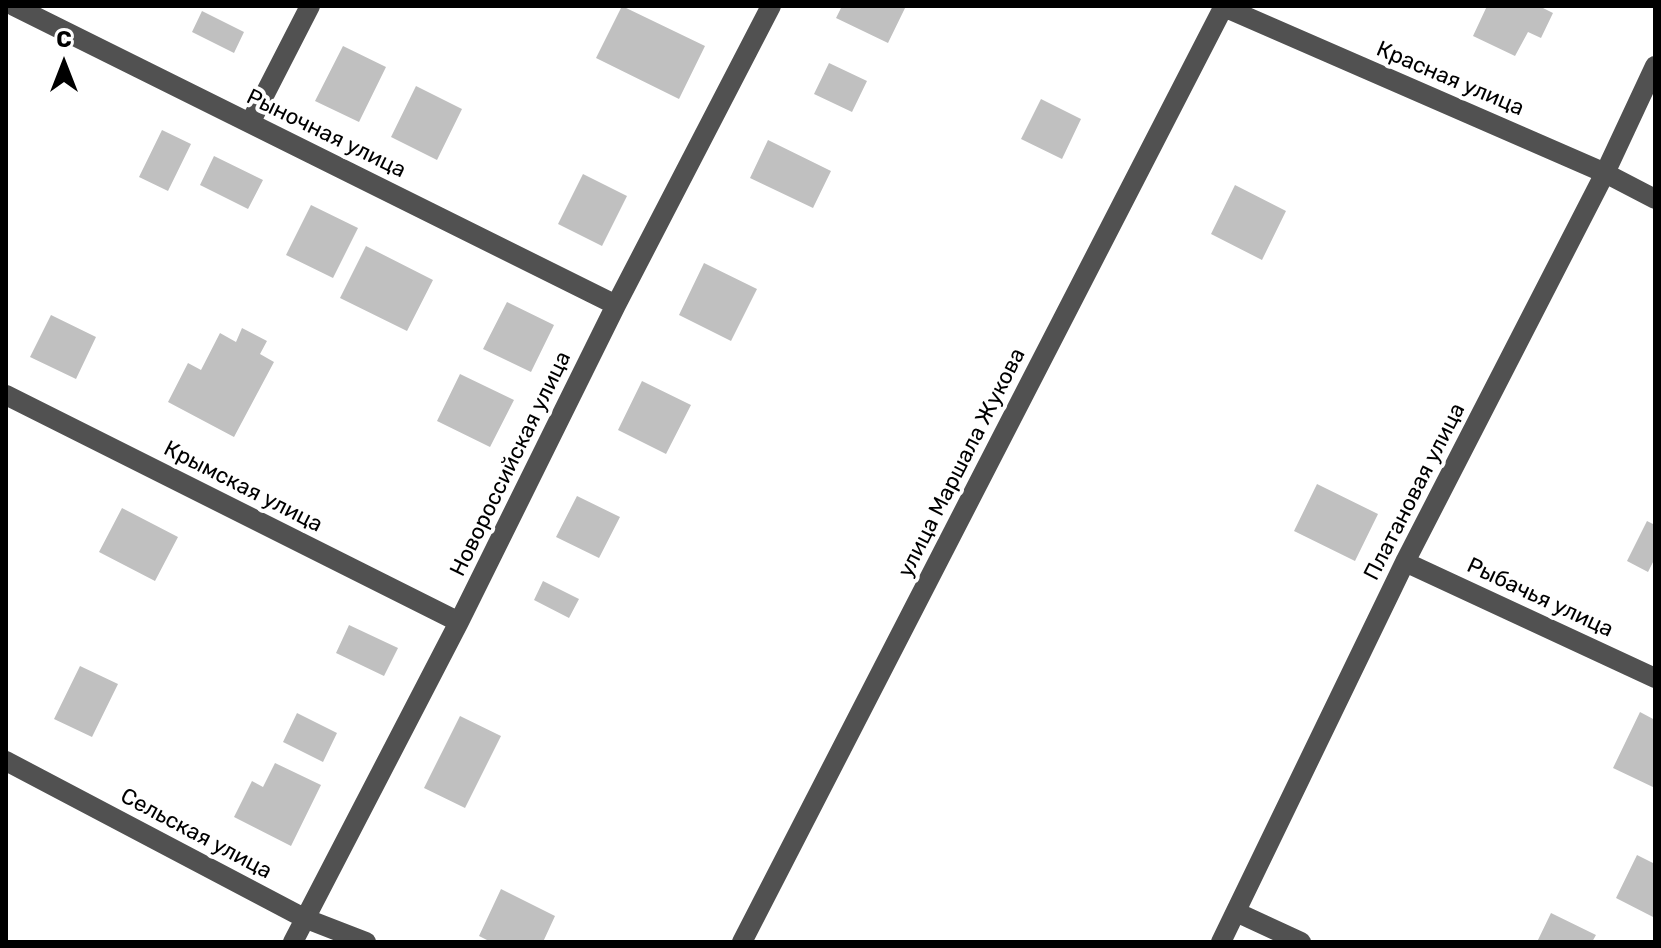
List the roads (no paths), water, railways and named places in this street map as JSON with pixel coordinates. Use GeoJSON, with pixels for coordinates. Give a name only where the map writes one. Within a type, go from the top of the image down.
{"type":"FeatureCollection","features":[{"type":"Feature","properties":{"kind":"street","name":"Рыночная улица"},"geometry":{"type":"LineString","coordinates":[[14,6],[616,305]]}},
{"type":"Feature","properties":{"kind":"street"},"geometry":{"type":"LineString","coordinates":[[250,123],[310,6]]}},
{"type":"Feature","properties":{"kind":"street","name":"Новороссийская улица"},"geometry":{"type":"LineString","coordinates":[[293,942],[771,6]]}},
{"type":"Feature","properties":{"kind":"street","name":"Красная улица"},"geometry":{"type":"LineString","coordinates":[[1224,6],[1605,173],[1655,199]]}},
{"type":"Feature","properties":{"kind":"street","name":"улица Маршала Жукова"},"geometry":{"type":"LineString","coordinates":[[742,942],[1224,6]]}},
{"type":"Feature","properties":{"kind":"street","name":"Платановая улица"},"geometry":{"type":"LineString","coordinates":[[1221,942],[1405,562],[1605,173],[1655,66]]}},
{"type":"Feature","properties":{"kind":"street","name":"Крымская улица"},"geometry":{"type":"LineString","coordinates":[[6,395],[459,622]]}},
{"type":"Feature","properties":{"kind":"street","name":"Рыбачья улица"},"geometry":{"type":"LineString","coordinates":[[1405,562],[1655,678]]}},
{"type":"Feature","properties":{"kind":"street","name":"Сельская улица"},"geometry":{"type":"LineString","coordinates":[[6,761],[304,918],[366,942]]}},
{"type":"Feature","properties":{"kind":"street"},"geometry":{"type":"LineString","coordinates":[[1236,912],[1301,942]]}}]}
